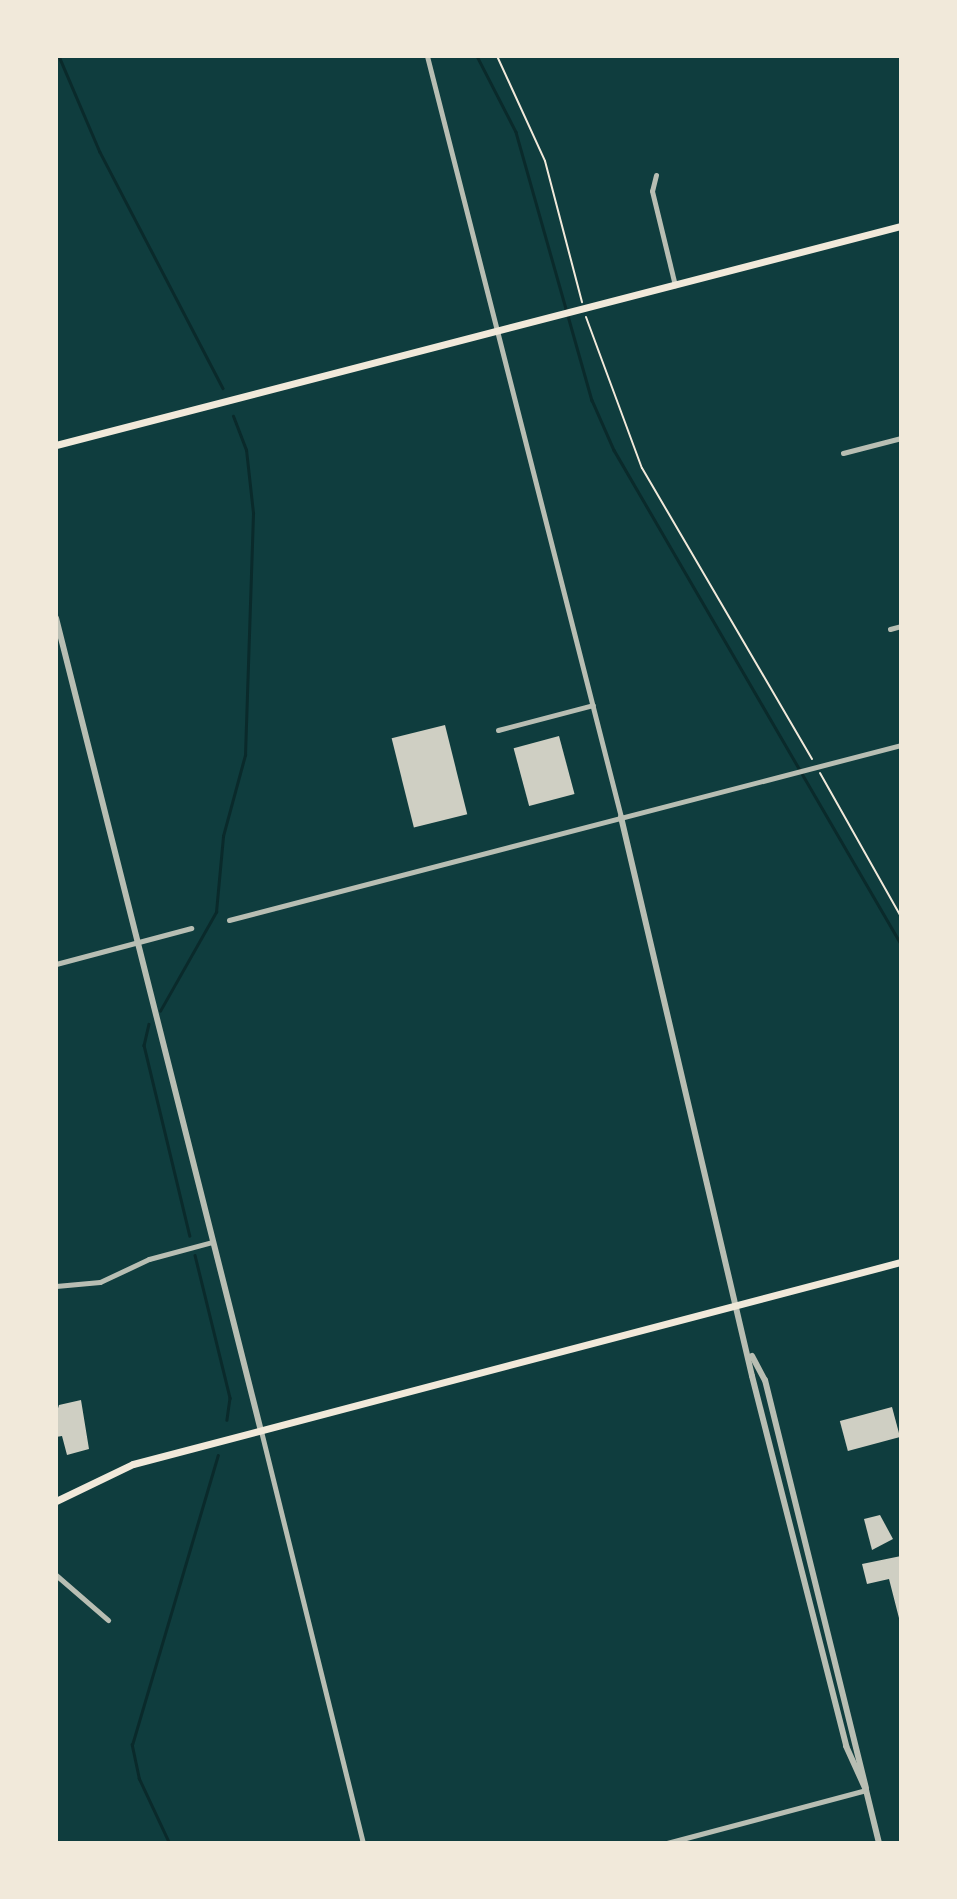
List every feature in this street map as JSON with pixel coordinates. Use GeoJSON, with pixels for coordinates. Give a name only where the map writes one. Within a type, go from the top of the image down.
{"type":"FeatureCollection","features":[{"type":"Feature","properties":{"kind":"main road"},"geometry":{"type":"LineString","coordinates":[[56,445],[901,226]]}},
{"type":"Feature","properties":{"kind":"main road"},"geometry":{"type":"LineString","coordinates":[[56,1501],[133,1464],[901,1262]]}},
{"type":"Feature","properties":{"kind":"street"},"geometry":{"type":"LineString","coordinates":[[427,56],[621,817],[846,1746],[866,1790]]}},
{"type":"Feature","properties":{"kind":"street"},"geometry":{"type":"LineString","coordinates":[[656,175],[652,191],[675,285]]}},
{"type":"Feature","properties":{"kind":"street"},"geometry":{"type":"LineString","coordinates":[[843,453],[901,438]]}},
{"type":"Feature","properties":{"kind":"street"},"geometry":{"type":"LineString","coordinates":[[56,618],[363,1843]]}},
{"type":"Feature","properties":{"kind":"street"},"geometry":{"type":"LineString","coordinates":[[890,629],[901,626]]}},
{"type":"Feature","properties":{"kind":"street"},"geometry":{"type":"LineString","coordinates":[[498,730],[593,705]]}},
{"type":"Feature","properties":{"kind":"street"},"geometry":{"type":"LineString","coordinates":[[229,920],[901,745]]}},
{"type":"Feature","properties":{"kind":"street"},"geometry":{"type":"LineString","coordinates":[[56,964],[191,928]]}},
{"type":"Feature","properties":{"kind":"street"},"geometry":{"type":"LineString","coordinates":[[56,1286],[100,1282],[149,1259],[212,1242]]}},
{"type":"Feature","properties":{"kind":"street"},"geometry":{"type":"LineString","coordinates":[[752,1355],[765,1380],[879,1843]]}},
{"type":"Feature","properties":{"kind":"street"},"geometry":{"type":"LineString","coordinates":[[56,1575],[108,1620]]}},
{"type":"Feature","properties":{"kind":"street"},"geometry":{"type":"LineString","coordinates":[[667,1843],[866,1790]]}},
{"type":"Feature","properties":{"kind":"path"},"geometry":{"type":"LineString","coordinates":[[685,544],[901,917]]}},
{"type":"Feature","properties":{"kind":"building"},"geometry":{"type":"Polygon","coordinates":[[[445,725],[467,814],[414,828],[392,738],[445,725]]]}},
{"type":"Feature","properties":{"kind":"building"},"geometry":{"type":"Polygon","coordinates":[[[559,736],[575,794],[529,806],[514,748],[559,736]]]}},
{"type":"Feature","properties":{"kind":"building"},"geometry":{"type":"Polygon","coordinates":[[[81,1400],[89,1449],[67,1455],[62,1436],[56,1437],[56,1415],[59,1405],[81,1400]]]}},
{"type":"Feature","properties":{"kind":"building"},"geometry":{"type":"Polygon","coordinates":[[[892,1407],[900,1437],[848,1451],[840,1421],[892,1407]]]}},
{"type":"Feature","properties":{"kind":"building"},"geometry":{"type":"Polygon","coordinates":[[[880,1515],[893,1539],[872,1550],[864,1519],[880,1515]]]}},
{"type":"Feature","properties":{"kind":"building"},"geometry":{"type":"Polygon","coordinates":[[[901,1556],[900,1622],[889,1579],[867,1584],[862,1564],[901,1556]]]}},
{"type":"Feature","properties":{"kind":"waterway"},"geometry":{"type":"LineString","coordinates":[[59,56],[100,152],[223,388]]}},
{"type":"Feature","properties":{"kind":"waterway"},"geometry":{"type":"LineString","coordinates":[[477,56],[516,132],[592,400],[614,450],[901,944]]}},
{"type":"Feature","properties":{"kind":"waterway"},"geometry":{"type":"LineString","coordinates":[[160,1011],[216,912],[223,836],[245,755],[253,513],[246,450],[233,416]]}},
{"type":"Feature","properties":{"kind":"waterway"},"geometry":{"type":"LineString","coordinates":[[149,1024],[144,1045],[190,1236]]}},
{"type":"Feature","properties":{"kind":"waterway"},"geometry":{"type":"LineString","coordinates":[[195,1255],[230,1398],[227,1420]]}},
{"type":"Feature","properties":{"kind":"waterway"},"geometry":{"type":"LineString","coordinates":[[169,1843],[139,1779],[132,1745],[218,1455]]}}]}
